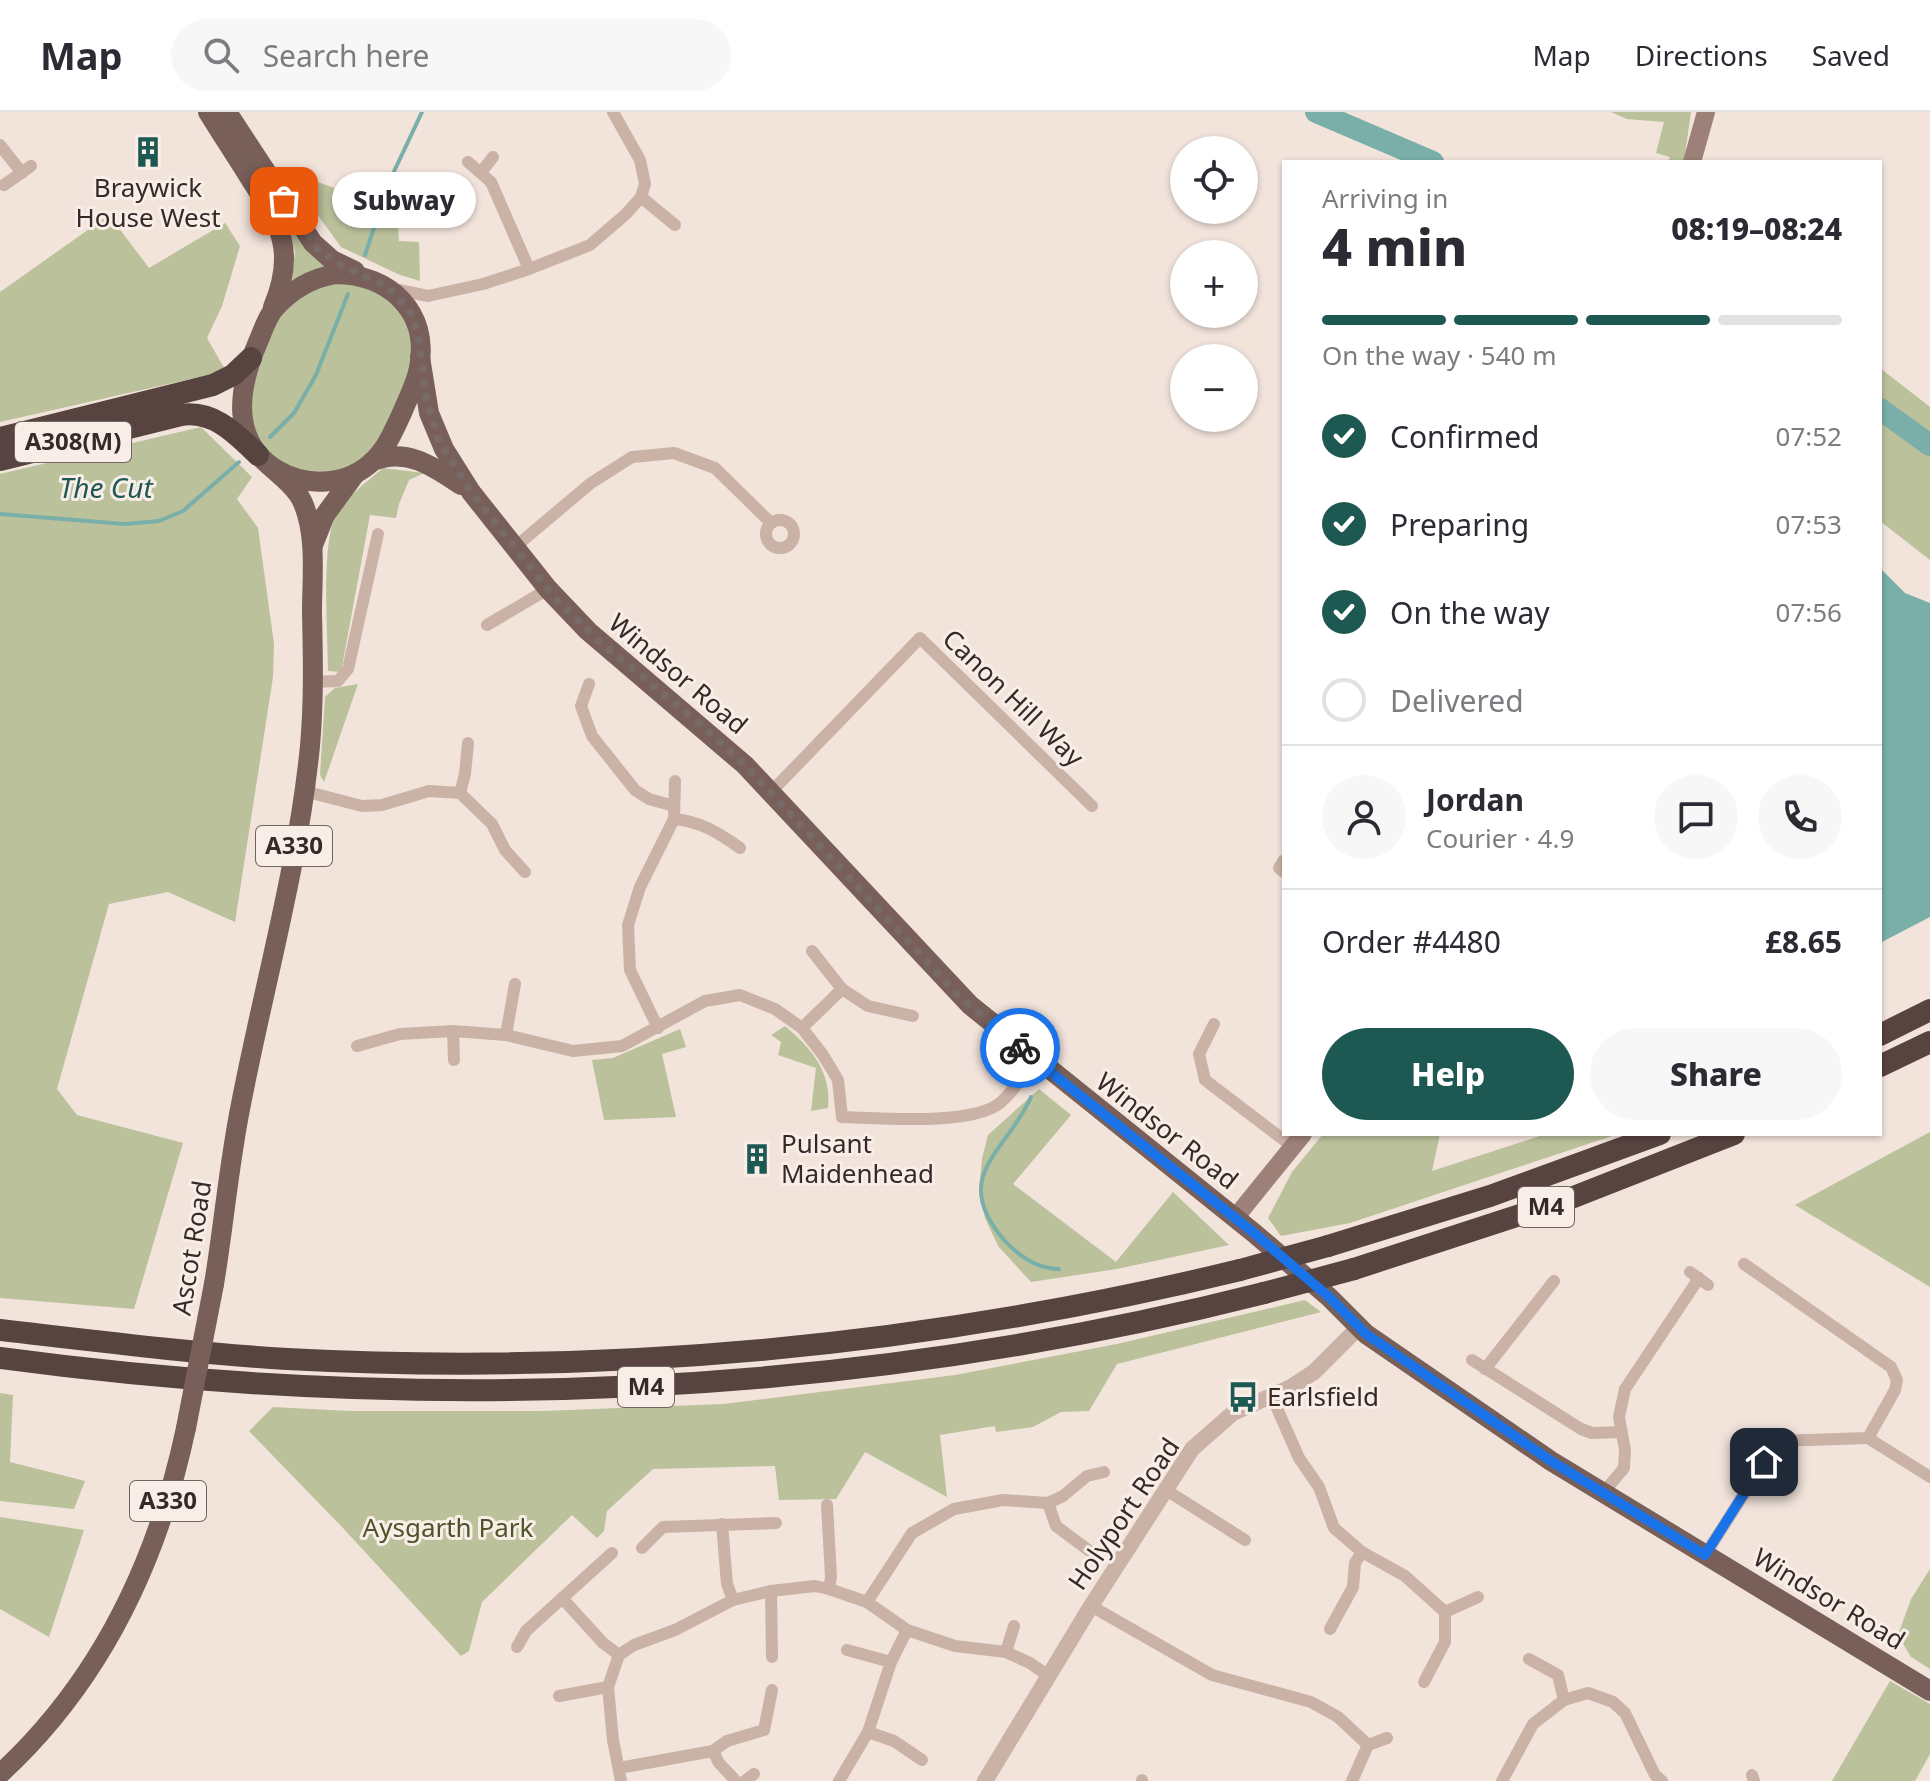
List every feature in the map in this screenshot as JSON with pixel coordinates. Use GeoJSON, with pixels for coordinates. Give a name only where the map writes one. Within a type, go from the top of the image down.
{"type":"FeatureCollection","features":[{"type":"Feature","properties":{"kind":"highway","name":"A308(M)"},"geometry":{"type":"LineString","coordinates":[[0,438],[213,385],[237,372],[251,358]]}},
{"type":"Feature","properties":{"kind":"highway","name":"A308(M)"},"geometry":{"type":"LineString","coordinates":[[0,460],[195,414],[219,422],[260,457]]}},
{"type":"Feature","properties":{"kind":"highway"},"geometry":{"type":"LineString","coordinates":[[1882,1034],[1930,1010]]}},
{"type":"Feature","properties":{"kind":"highway"},"geometry":{"type":"LineString","coordinates":[[1882,1065],[1930,1042]]}},
{"type":"Feature","properties":{"kind":"highway","name":"M4"},"geometry":{"type":"LineString","coordinates":[[0,1330],[132,1346],[284,1358],[479,1364],[626,1360],[809,1346],[967,1325],[1112,1299],[1240,1270],[1490,1196],[1655,1136]]}},
{"type":"Feature","properties":{"kind":"highway","name":"M4"},"geometry":{"type":"LineString","coordinates":[[0,1358],[230,1383],[489,1391],[596,1389],[766,1379],[943,1357],[1105,1330],[1354,1269],[1566,1200],[1729,1136]]}},
{"type":"Feature","properties":{"kind":"main road"},"geometry":{"type":"LineString","coordinates":[[208,112],[270,208],[282,238],[285,259],[283,275],[243,381],[241,404],[245,426],[260,457],[278,471],[308,481],[330,482],[355,474],[373,461],[393,433],[415,381],[420,357],[415,321],[402,301],[376,280],[332,260],[313,243],[227,112]]}},
{"type":"Feature","properties":{"kind":"main road"},"geometry":{"type":"LineString","coordinates":[[1693,160],[1706,113]]}},
{"type":"Feature","properties":{"kind":"main road"},"geometry":{"type":"LineString","coordinates":[[268,318],[286,298],[315,279],[336,274],[376,280]]}},
{"type":"Feature","properties":{"kind":"main road","name":"Windsor Road"},"geometry":{"type":"LineString","coordinates":[[420,357],[434,427],[449,458],[471,492],[548,589],[588,631],[716,738],[771,792],[956,993],[1235,1218],[1329,1297],[1358,1328],[1519,1440],[1930,1691]]}},
{"type":"Feature","properties":{"kind":"main road","name":"Windsor Road"},"geometry":{"type":"LineString","coordinates":[[373,461],[398,456],[415,459],[437,469],[471,492]]}},
{"type":"Feature","properties":{"kind":"main road","name":"Ascot Road"},"geometry":{"type":"LineString","coordinates":[[0,1774],[68,1700],[119,1619],[151,1551],[186,1428],[214,1284],[239,1109],[270,976],[310,747],[312,549],[307,516],[300,497],[260,457]]}},
{"type":"Feature","properties":{"kind":"main road","name":"Ascot Road"},"geometry":{"type":"LineString","coordinates":[[312,549],[325,515],[355,474]]}},
{"type":"Feature","properties":{"kind":"main road"},"geometry":{"type":"LineString","coordinates":[[1235,1218],[1298,1141]]}},
{"type":"Feature","properties":{"kind":"street"},"geometry":{"type":"LineString","coordinates":[[376,280],[406,293],[428,296],[483,284],[590,245],[626,214],[641,197],[645,184],[644,170],[613,112]]}},
{"type":"Feature","properties":{"kind":"street"},"geometry":{"type":"LineString","coordinates":[[0,145],[27,169],[4,185]]}},
{"type":"Feature","properties":{"kind":"street"},"geometry":{"type":"LineString","coordinates":[[482,171],[493,157]]}},
{"type":"Feature","properties":{"kind":"street"},"geometry":{"type":"LineString","coordinates":[[468,162],[491,182],[529,269]]}},
{"type":"Feature","properties":{"kind":"street"},"geometry":{"type":"LineString","coordinates":[[641,197],[675,225]]}},
{"type":"Feature","properties":{"kind":"street"},"geometry":{"type":"LineString","coordinates":[[418,333],[420,312],[428,296]]}},
{"type":"Feature","properties":{"kind":"street"},"geometry":{"type":"LineString","coordinates":[[515,547],[591,483],[632,457],[674,453],[715,468],[771,523]]}},
{"type":"Feature","properties":{"kind":"street"},"geometry":{"type":"LineString","coordinates":[[313,682],[338,681],[348,669],[378,534]]}},
{"type":"Feature","properties":{"kind":"street"},"geometry":{"type":"LineString","coordinates":[[487,625],[548,589]]}},
{"type":"Feature","properties":{"kind":"street","name":"Canon Hill Way"},"geometry":{"type":"LineString","coordinates":[[771,792],[920,638],[1092,806]]}},
{"type":"Feature","properties":{"kind":"street"},"geometry":{"type":"LineString","coordinates":[[589,684],[581,706],[598,756],[635,790],[693,821],[720,841],[740,848]]}},
{"type":"Feature","properties":{"kind":"street"},"geometry":{"type":"LineString","coordinates":[[460,793],[468,743]]}},
{"type":"Feature","properties":{"kind":"street"},"geometry":{"type":"LineString","coordinates":[[658,1028],[630,970],[628,925],[640,887],[674,812],[675,781]]}},
{"type":"Feature","properties":{"kind":"street"},"geometry":{"type":"LineString","coordinates":[[304,791],[362,806],[382,805],[429,791],[460,793],[492,824],[502,855],[525,872]]}},
{"type":"Feature","properties":{"kind":"street"},"geometry":{"type":"LineString","coordinates":[[812,951],[842,989],[868,1006],[913,1016]]}},
{"type":"Feature","properties":{"kind":"street"},"geometry":{"type":"LineString","coordinates":[[506,1035],[515,984]]}},
{"type":"Feature","properties":{"kind":"street"},"geometry":{"type":"LineString","coordinates":[[802,1028],[842,989]]}},
{"type":"Feature","properties":{"kind":"street"},"geometry":{"type":"LineString","coordinates":[[357,1046],[369,1036],[453,1031],[506,1035],[573,1051],[622,1046],[705,1001],[740,995],[775,1009],[802,1028],[838,1080],[842,1117],[916,1119],[963,1116],[998,1105],[1036,1060]]}},
{"type":"Feature","properties":{"kind":"street"},"geometry":{"type":"LineString","coordinates":[[1214,1024],[1199,1054],[1205,1080],[1282,1131]]}},
{"type":"Feature","properties":{"kind":"street"},"geometry":{"type":"LineString","coordinates":[[453,1031],[454,1060]]}},
{"type":"Feature","properties":{"kind":"street"},"geometry":{"type":"LineString","coordinates":[[1744,1264],[1844,1337],[1891,1367],[1897,1380],[1895,1390],[1868,1438]]}},
{"type":"Feature","properties":{"kind":"street"},"geometry":{"type":"LineString","coordinates":[[1763,1278],[1772,1267]]}},
{"type":"Feature","properties":{"kind":"street"},"geometry":{"type":"LineString","coordinates":[[1603,1493],[1624,1468],[1625,1450],[1619,1417],[1625,1389],[1699,1278]]}},
{"type":"Feature","properties":{"kind":"street"},"geometry":{"type":"LineString","coordinates":[[1485,1369],[1540,1291],[1554,1281]]}},
{"type":"Feature","properties":{"kind":"street","name":"Holyport Road"},"geometry":{"type":"LineString","coordinates":[[985,1781],[1091,1606],[1192,1449],[1233,1413],[1272,1397],[1314,1372],[1358,1328]]}},
{"type":"Feature","properties":{"kind":"street"},"geometry":{"type":"LineString","coordinates":[[1472,1360],[1581,1429],[1592,1433],[1621,1432]]}},
{"type":"Feature","properties":{"kind":"street"},"geometry":{"type":"LineString","coordinates":[[1272,1397],[1299,1458],[1319,1487],[1334,1528],[1362,1552],[1405,1576],[1445,1612],[1445,1642],[1424,1682]]}},
{"type":"Feature","properties":{"kind":"street"},"geometry":{"type":"LineString","coordinates":[[1705,1555],[1778,1441],[1868,1438],[1930,1477]]}},
{"type":"Feature","properties":{"kind":"street"},"geometry":{"type":"LineString","coordinates":[[867,1602],[912,1533],[954,1509],[1003,1500],[1048,1503],[1063,1496],[1087,1476],[1104,1472]]}},
{"type":"Feature","properties":{"kind":"street"},"geometry":{"type":"LineString","coordinates":[[1166,1490],[1242,1538],[1247,1523]]}},
{"type":"Feature","properties":{"kind":"street"},"geometry":{"type":"LineString","coordinates":[[1048,1503],[1056,1526],[1095,1555]]}},
{"type":"Feature","properties":{"kind":"street"},"geometry":{"type":"LineString","coordinates":[[827,1505],[829,1589]]}},
{"type":"Feature","properties":{"kind":"street"},"geometry":{"type":"LineString","coordinates":[[642,1548],[663,1527],[776,1523]]}},
{"type":"Feature","properties":{"kind":"street"},"geometry":{"type":"LineString","coordinates":[[722,1524],[727,1584],[733,1600]]}},
{"type":"Feature","properties":{"kind":"street"},"geometry":{"type":"LineString","coordinates":[[1330,1629],[1353,1587],[1355,1563],[1362,1552]]}},
{"type":"Feature","properties":{"kind":"street"},"geometry":{"type":"LineString","coordinates":[[517,1647],[526,1631],[612,1553]]}},
{"type":"Feature","properties":{"kind":"street"},"geometry":{"type":"LineString","coordinates":[[772,1690],[764,1730],[727,1741],[713,1751],[620,1774],[608,1687],[619,1655],[634,1645],[675,1630],[733,1600],[771,1591],[815,1586],[829,1589],[867,1602],[907,1630],[955,1646],[1006,1652],[1050,1677]]}},
{"type":"Feature","properties":{"kind":"street"},"geometry":{"type":"LineString","coordinates":[[771,1591],[772,1657]]}},
{"type":"Feature","properties":{"kind":"street"},"geometry":{"type":"LineString","coordinates":[[1445,1612],[1478,1597]]}},
{"type":"Feature","properties":{"kind":"street"},"geometry":{"type":"LineString","coordinates":[[562,1598],[603,1643],[619,1655]]}},
{"type":"Feature","properties":{"kind":"street"},"geometry":{"type":"LineString","coordinates":[[1091,1606],[1212,1675],[1311,1702],[1338,1717],[1368,1745]]}},
{"type":"Feature","properties":{"kind":"street"},"geometry":{"type":"LineString","coordinates":[[1006,1652],[1014,1626]]}},
{"type":"Feature","properties":{"kind":"street"},"geometry":{"type":"LineString","coordinates":[[839,1781],[868,1732],[891,1662],[907,1630]]}},
{"type":"Feature","properties":{"kind":"street"},"geometry":{"type":"LineString","coordinates":[[847,1650],[891,1662]]}},
{"type":"Feature","properties":{"kind":"street"},"geometry":{"type":"LineString","coordinates":[[1529,1659],[1558,1675],[1564,1700]]}},
{"type":"Feature","properties":{"kind":"street"},"geometry":{"type":"LineString","coordinates":[[559,1696],[608,1687]]}},
{"type":"Feature","properties":{"kind":"street"},"geometry":{"type":"LineString","coordinates":[[1502,1781],[1533,1724],[1564,1700],[1588,1693],[1613,1702],[1625,1713],[1655,1779]]}},
{"type":"Feature","properties":{"kind":"street"},"geometry":{"type":"LineString","coordinates":[[868,1732],[894,1741],[922,1760]]}},
{"type":"Feature","properties":{"kind":"street"},"geometry":{"type":"LineString","coordinates":[[1352,1781],[1368,1745],[1387,1738]]}},
{"type":"Feature","properties":{"kind":"street"},"geometry":{"type":"LineString","coordinates":[[713,1751],[729,1779]]}},
{"type":"Feature","properties":{"kind":"green space"},"geometry":{"type":"Polygon","coordinates":[[[1611,112],[1691,112],[1684,160],[1669,160],[1670,157],[1656,153],[1664,122],[1627,119],[1611,112]]]}},
{"type":"Feature","properties":{"kind":"green space"},"geometry":{"type":"Polygon","coordinates":[[[315,181],[397,211],[399,241],[419,242],[420,281],[341,247],[304,196],[315,181]]]}},
{"type":"Feature","properties":{"kind":"green space"},"geometry":{"type":"Polygon","coordinates":[[[281,208],[328,265],[292,280],[295,251],[281,208]]]}},
{"type":"Feature","properties":{"kind":"green space"},"geometry":{"type":"Polygon","coordinates":[[[109,215],[149,268],[225,223],[240,246],[222,306],[207,338],[226,371],[0,422],[0,292],[109,215]]]}},
{"type":"Feature","properties":{"kind":"green space"},"geometry":{"type":"Polygon","coordinates":[[[327,283],[363,285],[387,298],[409,332],[411,359],[409,373],[388,420],[368,452],[356,464],[325,474],[284,463],[262,444],[249,416],[248,397],[258,365],[285,307],[327,283]]]}},
{"type":"Feature","properties":{"kind":"green space"},"geometry":{"type":"Polygon","coordinates":[[[1882,370],[1930,407],[1930,560],[1882,523],[1882,370]]]}},
{"type":"Feature","properties":{"kind":"green space"},"geometry":{"type":"Polygon","coordinates":[[[201,427],[252,477],[237,499],[258,528],[274,644],[273,677],[235,922],[168,892],[109,904],[57,1089],[77,1115],[183,1143],[134,1309],[0,1298],[0,474],[201,427]]]}},
{"type":"Feature","properties":{"kind":"green space"},"geometry":{"type":"Polygon","coordinates":[[[383,468],[424,473],[409,480],[396,518],[370,515],[341,672],[328,671],[327,564],[332,524],[348,499],[383,468]]]}},
{"type":"Feature","properties":{"kind":"green space"},"geometry":{"type":"Polygon","coordinates":[[[358,684],[324,782],[320,775],[325,697],[335,688],[358,684]]]}},
{"type":"Feature","properties":{"kind":"green space"},"geometry":{"type":"Polygon","coordinates":[[[785,1026],[818,1062],[827,1083],[828,1108],[811,1111],[816,1068],[778,1055],[781,1042],[771,1035],[785,1026]]]}},
{"type":"Feature","properties":{"kind":"green space"},"geometry":{"type":"Polygon","coordinates":[[[680,1029],[686,1047],[662,1054],[676,1117],[604,1120],[592,1060],[613,1058],[680,1029]]]}},
{"type":"Feature","properties":{"kind":"green space"},"geometry":{"type":"Polygon","coordinates":[[[1039,1089],[1071,1115],[1013,1184],[1116,1262],[1173,1192],[1229,1245],[1117,1269],[1031,1282],[998,1246],[985,1218],[979,1190],[988,1135],[1039,1089]]]}},
{"type":"Feature","properties":{"kind":"green space"},"geometry":{"type":"Polygon","coordinates":[[[1930,1132],[1930,1287],[1795,1205],[1930,1132]]]}},
{"type":"Feature","properties":{"kind":"green space"},"geometry":{"type":"Polygon","coordinates":[[[1321,1136],[1440,1136],[1432,1171],[1540,1136],[1612,1136],[1350,1223],[1281,1236],[1268,1218],[1292,1172],[1321,1136]]]}},
{"type":"Feature","properties":{"kind":"green space","name":"Aysgarth Park"},"geometry":{"type":"Polygon","coordinates":[[[1305,1300],[1321,1312],[1117,1364],[1089,1411],[1061,1412],[1033,1427],[996,1432],[995,1426],[940,1435],[947,1497],[865,1452],[836,1499],[779,1500],[775,1466],[653,1469],[607,1511],[604,1531],[597,1538],[572,1515],[482,1602],[469,1651],[461,1656],[249,1431],[273,1407],[349,1411],[542,1411],[723,1404],[955,1375],[1117,1344],[1305,1300]]]}},
{"type":"Feature","properties":{"kind":"green space"},"geometry":{"type":"Polygon","coordinates":[[[0,1393],[13,1395],[10,1462],[85,1481],[74,1509],[0,1501],[0,1393]]]}},
{"type":"Feature","properties":{"kind":"green space"},"geometry":{"type":"Polygon","coordinates":[[[0,1517],[84,1530],[49,1637],[0,1609],[0,1517]]]}},
{"type":"Feature","properties":{"kind":"green space"},"geometry":{"type":"Polygon","coordinates":[[[1930,1569],[1930,1669],[1911,1657],[1898,1635],[1911,1599],[1930,1569]]]}},
{"type":"Feature","properties":{"kind":"green space"},"geometry":{"type":"Polygon","coordinates":[[[1890,1681],[1930,1704],[1930,1754],[1915,1781],[1832,1781],[1890,1681]]]}},
{"type":"Feature","properties":{"kind":"water"},"geometry":{"type":"Polygon","coordinates":[[[1882,570],[1905,593],[1930,603],[1930,917],[1882,942],[1882,570]]]}},
{"type":"Feature","properties":{"kind":"waterway","name":"The Cut"},"geometry":{"type":"LineString","coordinates":[[365,255],[390,180],[422,112]]}},
{"type":"Feature","properties":{"kind":"waterway","name":"The Cut"},"geometry":{"type":"LineString","coordinates":[[1316,112],[1428,160]]}},
{"type":"Feature","properties":{"kind":"waterway","name":"The Cut"},"geometry":{"type":"LineString","coordinates":[[270,437],[294,413],[316,375],[348,294]]}},
{"type":"Feature","properties":{"kind":"waterway","name":"The Cut"},"geometry":{"type":"LineString","coordinates":[[1882,410],[1930,445]]}},
{"type":"Feature","properties":{"kind":"waterway","name":"The Cut"},"geometry":{"type":"LineString","coordinates":[[0,514],[125,524],[159,521],[183,511],[239,462]]}},
{"type":"Feature","properties":{"kind":"waterway"},"geometry":{"type":"LineString","coordinates":[[1031,1097],[988,1165],[982,1181],[982,1199],[989,1218],[1010,1247],[1036,1264],[1059,1269]]}},
{"type":"Feature","properties":{"kind":"way so far"},"geometry":{"type":"LineString","coordinates":[[284,201],[318,249],[339,264],[388,287],[410,311],[418,333],[429,413],[438,439],[471,492],[556,599],[600,642],[745,765],[956,993],[1020,1048]]}},
{"type":"Feature","properties":{"kind":"place","name":"Braywick House West"},"geometry":{"type":"Point","coordinates":[148,152]}},
{"type":"Feature","properties":{"kind":"place","name":"Subway"},"geometry":{"type":"Point","coordinates":[284,201]}},
{"type":"Feature","properties":{"kind":"place","name":"Pulsant Maidenhead"},"geometry":{"type":"Point","coordinates":[757,1159]}},
{"type":"Feature","properties":{"kind":"place","name":"Earlsfield"},"geometry":{"type":"Point","coordinates":[1243,1397]}},
{"type":"Feature","properties":{"kind":"route"},"geometry":{"type":"LineString","coordinates":[[1020,1048],[1254,1233],[1329,1297],[1366,1334],[1551,1461],[1705,1555],[1764,1462]]}}]}
